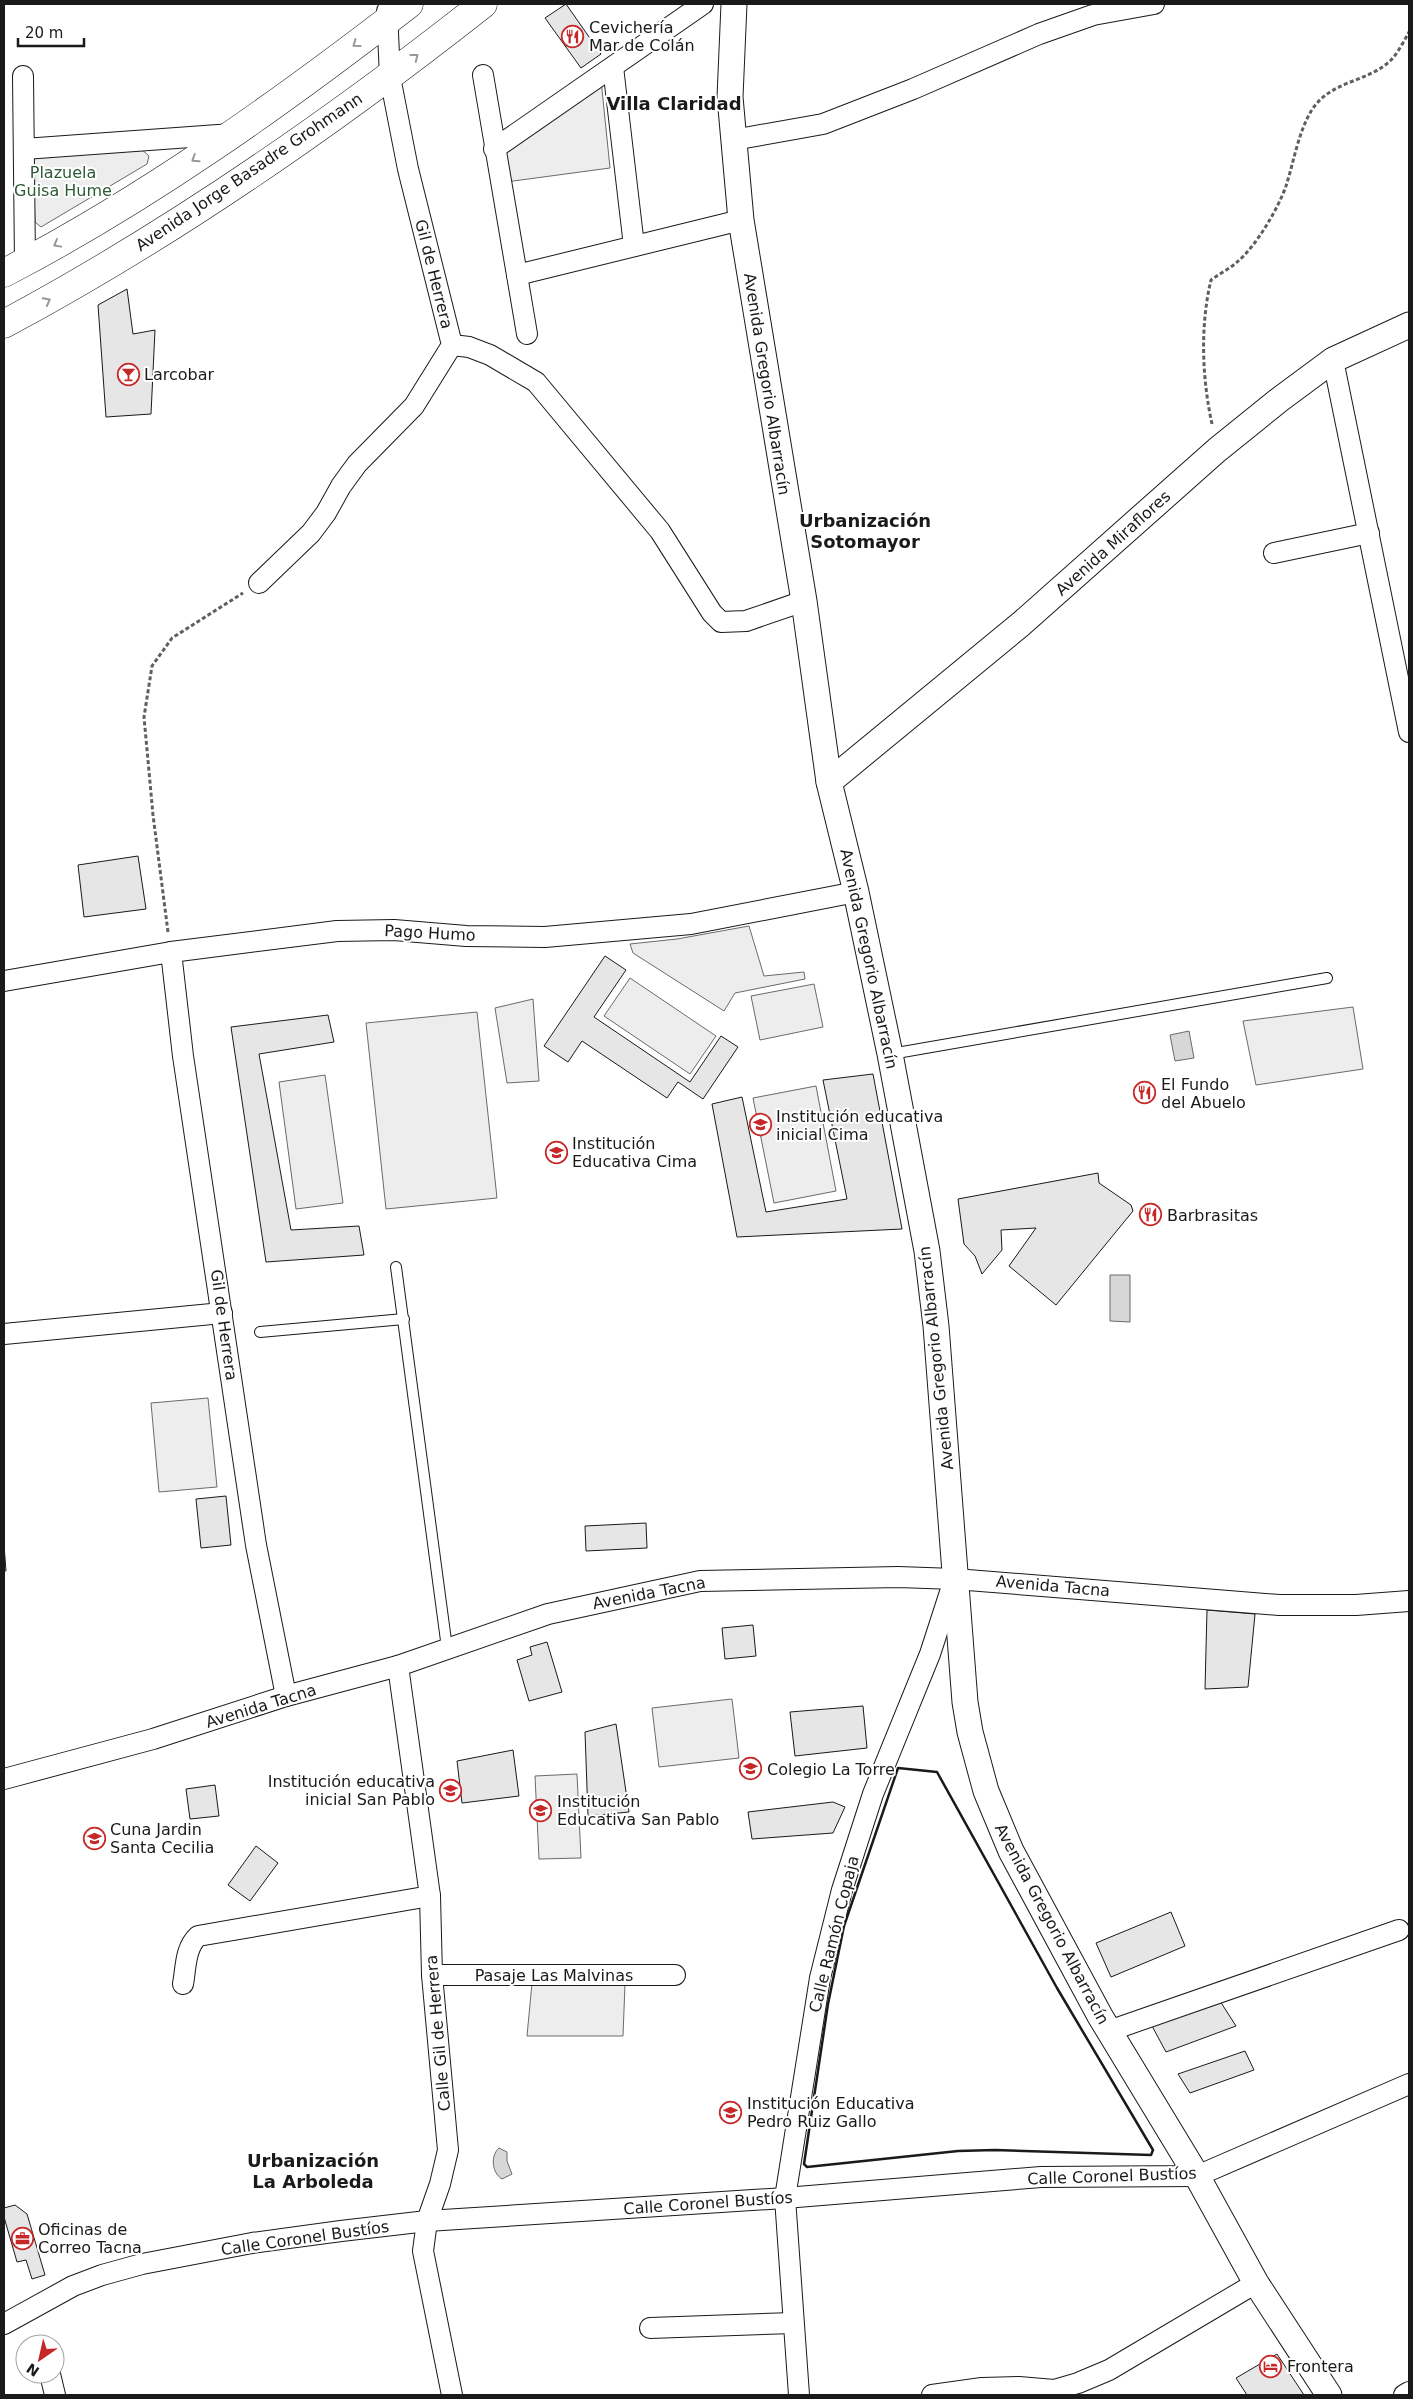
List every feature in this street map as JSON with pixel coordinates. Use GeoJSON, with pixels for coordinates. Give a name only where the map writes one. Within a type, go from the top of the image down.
{"type":"FeatureCollection","features":[{"type":"Feature","properties":{"kind":"highway"},"geometry":{"type":"LineString","coordinates":[[14,268],[106,217],[232,134],[387,12],[409,4]]}},
{"type":"Feature","properties":{"kind":"highway","name":"Avenida Jorge Basadre Grohmann"},"geometry":{"type":"LineString","coordinates":[[4,324],[70,288],[207,204],[390,77],[483,4]]}},
{"type":"Feature","properties":{"kind":"street"},"geometry":{"type":"LineString","coordinates":[[494,150],[703,4]]}},
{"type":"Feature","properties":{"kind":"street","name":"Avenida Gregorio Albarracín"},"geometry":{"type":"LineString","coordinates":[[734,4],[730,97],[741,220],[804,601],[829,782],[856,892],[890,1054],[927,1252],[936,1326],[965,1702],[970,1732],[986,1791],[1011,1851],[1109,2032],[1197,2176],[1256,2283],[1329,2395]]}},
{"type":"Feature","properties":{"kind":"street"},"geometry":{"type":"LineString","coordinates":[[733,140],[823,124],[913,89],[1039,34],[1093,15],[1154,4]]}},
{"type":"Feature","properties":{"kind":"street","name":"Gil de Herrera"},"geometry":{"type":"LineString","coordinates":[[259,583],[312,533],[357,464],[414,406],[452,345],[408,169],[390,77],[387,12]]}},
{"type":"Feature","properties":{"kind":"street"},"geometry":{"type":"LineString","coordinates":[[613,67],[634,246]]}},
{"type":"Feature","properties":{"kind":"street"},"geometry":{"type":"LineString","coordinates":[[482,75],[527,334]]}},
{"type":"Feature","properties":{"kind":"street"},"geometry":{"type":"LineString","coordinates":[[14,268],[24,149],[23,76]]}},
{"type":"Feature","properties":{"kind":"street"},"geometry":{"type":"LineString","coordinates":[[24,149],[232,134]]}},
{"type":"Feature","properties":{"kind":"street"},"geometry":{"type":"LineString","coordinates":[[517,275],[741,220]]}},
{"type":"Feature","properties":{"kind":"street","name":"Avenida Miraflores"},"geometry":{"type":"LineString","coordinates":[[829,782],[1021,624],[1217,450],[1333,360],[1409,325]]}},
{"type":"Feature","properties":{"kind":"street"},"geometry":{"type":"LineString","coordinates":[[452,345],[469,347],[490,355],[536,382],[660,531],[712,613],[720,622],[746,621],[804,601]]}},
{"type":"Feature","properties":{"kind":"street"},"geometry":{"type":"LineString","coordinates":[[1333,360],[1409,732]]}},
{"type":"Feature","properties":{"kind":"street"},"geometry":{"type":"LineString","coordinates":[[1274,552],[1369,534]]}},
{"type":"Feature","properties":{"kind":"street","name":"Pago Humo"},"geometry":{"type":"LineString","coordinates":[[4,980],[171,952],[337,930],[394,930],[466,936],[545,937],[691,924],[856,892]]}},
{"type":"Feature","properties":{"kind":"street","name":"Gil de Herrera"},"geometry":{"type":"LineString","coordinates":[[171,952],[183,1056],[256,1545],[286,1696]]}},
{"type":"Feature","properties":{"kind":"street"},"geometry":{"type":"LineString","coordinates":[[4,1334],[222,1314]]}},
{"type":"Feature","properties":{"kind":"street","name":"Avenida Tacna"},"geometry":{"type":"LineString","coordinates":[[4,1780],[153,1739],[286,1696],[398,1666],[548,1614],[700,1581],[898,1577],[955,1579],[1279,1605],[1356,1605],[1409,1601]]}},
{"type":"Feature","properties":{"kind":"street","name":"Calle Ramón Copaja"},"geometry":{"type":"LineString","coordinates":[[798,2395],[786,2198],[820,1978],[842,1890],[873,1794],[930,1654],[955,1579]]}},
{"type":"Feature","properties":{"kind":"street","name":"Calle Gil de Herrera"},"geometry":{"type":"LineString","coordinates":[[398,1666],[430,1896],[432,1975],[448,2150],[440,2184],[427,2221],[423,2251],[452,2395]]}},
{"type":"Feature","properties":{"kind":"street"},"geometry":{"type":"LineString","coordinates":[[184,1984],[188,1950],[192,1941],[198,1936],[430,1896]]}},
{"type":"Feature","properties":{"kind":"street"},"geometry":{"type":"LineString","coordinates":[[1109,2032],[1399,1930]]}},
{"type":"Feature","properties":{"kind":"street","name":"Pasaje Las Malvinas"},"geometry":{"type":"LineString","coordinates":[[432,1975],[676,1975]]}},
{"type":"Feature","properties":{"kind":"street","name":"Calle Coronel Bustíos"},"geometry":{"type":"LineString","coordinates":[[5,2318],[73,2286],[102,2275],[142,2264],[252,2244],[427,2221],[786,2198],[1041,2177],[1197,2176],[1409,2084]]}},
{"type":"Feature","properties":{"kind":"street"},"geometry":{"type":"LineString","coordinates":[[932,2395],[982,2388],[1020,2387],[1054,2390],[1078,2384],[1109,2370],[1256,2283]]}},
{"type":"Feature","properties":{"kind":"street"},"geometry":{"type":"LineString","coordinates":[[650,2328],[793,2323]]}},
{"type":"Feature","properties":{"kind":"street"},"geometry":{"type":"LineString","coordinates":[[1404,2395],[1409,2392]]}},
{"type":"Feature","properties":{"kind":"lane"},"geometry":{"type":"LineString","coordinates":[[890,1054],[1327,978]]}},
{"type":"Feature","properties":{"kind":"lane"},"geometry":{"type":"LineString","coordinates":[[396,1267],[447,1648]]}},
{"type":"Feature","properties":{"kind":"lane"},"geometry":{"type":"LineString","coordinates":[[260,1332],[404,1319]]}},
{"type":"Feature","properties":{"kind":"path"},"geometry":{"type":"LineString","coordinates":[[1217,450],[1206,393],[1205,306],[1211,280],[1242,257],[1252,246],[1285,189],[1298,144],[1318,102],[1336,88],[1372,72],[1391,60],[1409,32]]}},
{"type":"Feature","properties":{"kind":"path"},"geometry":{"type":"LineString","coordinates":[[171,952],[153,815],[144,717],[152,666],[172,638],[259,583]]}},
{"type":"Feature","properties":{"kind":"shaded area"},"geometry":{"type":"Polygon","coordinates":[[[601,80],[610,168],[506,182],[501,152],[601,80]]]}},
{"type":"Feature","properties":{"kind":"shaded area","name":"Plazuela Guisa Hume"},"geometry":{"type":"Polygon","coordinates":[[[140,148],[149,156],[147,164],[41,227],[35,222],[33,161],[40,154],[140,148]]]}},
{"type":"Feature","properties":{"kind":"shaded area"},"geometry":{"type":"Polygon","coordinates":[[[749,926],[764,976],[804,972],[805,979],[735,993],[724,1011],[633,953],[630,944],[677,939],[749,926]]]}},
{"type":"Feature","properties":{"kind":"shaded area"},"geometry":{"type":"Polygon","coordinates":[[[630,978],[716,1036],[690,1074],[604,1016],[630,978]]]}},
{"type":"Feature","properties":{"kind":"shaded area"},"geometry":{"type":"Polygon","coordinates":[[[814,984],[823,1027],[760,1040],[751,996],[814,984]]]}},
{"type":"Feature","properties":{"kind":"shaded area"},"geometry":{"type":"Polygon","coordinates":[[[533,999],[539,1081],[507,1083],[495,1008],[533,999]]]}},
{"type":"Feature","properties":{"kind":"shaded area"},"geometry":{"type":"Polygon","coordinates":[[[1353,1007],[1363,1069],[1256,1085],[1243,1021],[1353,1007]]]}},
{"type":"Feature","properties":{"kind":"shaded area"},"geometry":{"type":"Polygon","coordinates":[[[477,1012],[497,1198],[386,1209],[366,1023],[477,1012]]]}},
{"type":"Feature","properties":{"kind":"shaded area"},"geometry":{"type":"Polygon","coordinates":[[[1189,1031],[1194,1058],[1175,1061],[1170,1035],[1189,1031]]]}},
{"type":"Feature","properties":{"kind":"shaded area"},"geometry":{"type":"Polygon","coordinates":[[[325,1075],[343,1203],[296,1209],[279,1082],[325,1075]]]}},
{"type":"Feature","properties":{"kind":"shaded area"},"geometry":{"type":"Polygon","coordinates":[[[816,1086],[836,1191],[774,1203],[753,1098],[816,1086]]]}},
{"type":"Feature","properties":{"kind":"shaded area"},"geometry":{"type":"Polygon","coordinates":[[[1110,1275],[1130,1275],[1130,1322],[1110,1321],[1110,1275]]]}},
{"type":"Feature","properties":{"kind":"shaded area"},"geometry":{"type":"Polygon","coordinates":[[[208,1398],[217,1487],[159,1492],[151,1403],[208,1398]]]}},
{"type":"Feature","properties":{"kind":"shaded area"},"geometry":{"type":"Polygon","coordinates":[[[732,1699],[739,1758],[659,1767],[652,1708],[732,1699]]]}},
{"type":"Feature","properties":{"kind":"shaded area"},"geometry":{"type":"Polygon","coordinates":[[[577,1774],[581,1858],[539,1859],[535,1776],[577,1774]]]}},
{"type":"Feature","properties":{"kind":"shaded area"},"geometry":{"type":"Polygon","coordinates":[[[532,1983],[625,1984],[623,2036],[527,2036],[532,1983]]]}},
{"type":"Feature","properties":{"kind":"shaded area"},"geometry":{"type":"Polygon","coordinates":[[[499,2148],[507,2152],[507,2161],[512,2174],[502,2179],[496,2173],[493,2164],[494,2155],[499,2148]]]}},
{"type":"Feature","properties":{"kind":"building","name":"Cevichería Mar de Colán"},"geometry":{"type":"Polygon","coordinates":[[[566,4],[601,54],[581,68],[545,18],[566,4]]]}},
{"type":"Feature","properties":{"kind":"building","name":"Larcobar"},"geometry":{"type":"Polygon","coordinates":[[[127,289],[133,334],[155,330],[151,414],[106,417],[98,305],[127,289]]]}},
{"type":"Feature","properties":{"kind":"building"},"geometry":{"type":"Polygon","coordinates":[[[138,856],[146,909],[84,917],[78,865],[138,856]]]}},
{"type":"Feature","properties":{"kind":"building"},"geometry":{"type":"Polygon","coordinates":[[[605,956],[626,970],[594,1017],[690,1082],[721,1036],[738,1047],[703,1099],[678,1082],[667,1098],[582,1041],[568,1062],[544,1046],[605,956]]]}},
{"type":"Feature","properties":{"kind":"building"},"geometry":{"type":"Polygon","coordinates":[[[328,1015],[334,1042],[259,1054],[291,1230],[359,1226],[364,1255],[266,1262],[231,1027],[328,1015]]]}},
{"type":"Feature","properties":{"kind":"building"},"geometry":{"type":"Polygon","coordinates":[[[873,1074],[902,1229],[737,1237],[712,1104],[742,1097],[766,1212],[847,1199],[823,1080],[873,1074]]]}},
{"type":"Feature","properties":{"kind":"building"},"geometry":{"type":"Polygon","coordinates":[[[1098,1173],[1099,1183],[1131,1205],[1133,1211],[1056,1305],[1009,1266],[1036,1228],[1001,1230],[1002,1250],[982,1274],[975,1256],[964,1244],[958,1199],[1098,1173]]]}},
{"type":"Feature","properties":{"kind":"building"},"geometry":{"type":"Polygon","coordinates":[[[226,1496],[231,1545],[201,1548],[196,1499],[226,1496]]]}},
{"type":"Feature","properties":{"kind":"building"},"geometry":{"type":"Polygon","coordinates":[[[646,1523],[647,1548],[586,1551],[585,1526],[646,1523]]]}},
{"type":"Feature","properties":{"kind":"building"},"geometry":{"type":"Polygon","coordinates":[[[4,1545],[6,1571],[4,1571],[4,1545]]]}},
{"type":"Feature","properties":{"kind":"building"},"geometry":{"type":"Polygon","coordinates":[[[1207,1610],[1255,1614],[1248,1687],[1205,1689],[1207,1610]]]}},
{"type":"Feature","properties":{"kind":"building"},"geometry":{"type":"Polygon","coordinates":[[[753,1625],[756,1656],[725,1659],[722,1628],[753,1625]]]}},
{"type":"Feature","properties":{"kind":"building"},"geometry":{"type":"Polygon","coordinates":[[[547,1642],[562,1692],[529,1701],[517,1660],[532,1655],[530,1647],[547,1642]]]}},
{"type":"Feature","properties":{"kind":"building"},"geometry":{"type":"Polygon","coordinates":[[[863,1706],[867,1748],[795,1756],[790,1712],[863,1706]]]}},
{"type":"Feature","properties":{"kind":"building"},"geometry":{"type":"Polygon","coordinates":[[[616,1724],[629,1812],[588,1816],[585,1732],[616,1724]]]}},
{"type":"Feature","properties":{"kind":"building"},"geometry":{"type":"Polygon","coordinates":[[[513,1750],[519,1796],[462,1803],[457,1761],[513,1750]]]}},
{"type":"Feature","properties":{"kind":"building"},"geometry":{"type":"Polygon","coordinates":[[[215,1785],[219,1816],[190,1819],[186,1789],[215,1785]]]}},
{"type":"Feature","properties":{"kind":"building"},"geometry":{"type":"Polygon","coordinates":[[[833,1802],[845,1807],[833,1833],[752,1839],[748,1812],[833,1802]]]}},
{"type":"Feature","properties":{"kind":"building"},"geometry":{"type":"Polygon","coordinates":[[[256,1846],[278,1863],[250,1901],[228,1885],[256,1846]]]}},
{"type":"Feature","properties":{"kind":"building"},"geometry":{"type":"Polygon","coordinates":[[[1171,1912],[1185,1946],[1111,1977],[1096,1943],[1171,1912]]]}},
{"type":"Feature","properties":{"kind":"building"},"geometry":{"type":"Polygon","coordinates":[[[1220,2001],[1236,2026],[1166,2052],[1152,2026],[1220,2001]]]}},
{"type":"Feature","properties":{"kind":"building"},"geometry":{"type":"Polygon","coordinates":[[[1245,2051],[1254,2070],[1190,2093],[1178,2074],[1245,2051]]]}},
{"type":"Feature","properties":{"kind":"building","name":"Oficinas de Correo Tacna"},"geometry":{"type":"Polygon","coordinates":[[[15,2205],[27,2214],[45,2275],[32,2279],[26,2260],[17,2262],[4,2217],[4,2208],[15,2205]]]}},
{"type":"Feature","properties":{"kind":"building","name":"Frontera"},"geometry":{"type":"Polygon","coordinates":[[[1277,2354],[1304,2395],[1247,2395],[1236,2378],[1277,2354]]]}},
{"type":"Feature","properties":{"kind":"wall"},"geometry":{"type":"LineString","coordinates":[[898,1768],[937,1772],[1057,1988],[1153,2150],[1151,2155],[995,2150],[958,2151],[807,2167],[804,2164],[828,2004],[844,1926],[898,1768]]}},
{"type":"Feature","properties":{"kind":"place","name":"Cevichería Mar de Colán"},"geometry":{"type":"Point","coordinates":[573,36]}},
{"type":"Feature","properties":{"kind":"place","name":"Larcobar"},"geometry":{"type":"Point","coordinates":[128,374]}},
{"type":"Feature","properties":{"kind":"place","name":"El Fundo del Abuelo"},"geometry":{"type":"Point","coordinates":[1145,1093]}},
{"type":"Feature","properties":{"kind":"place","name":"Institución educativa inicial Cima"},"geometry":{"type":"Point","coordinates":[760,1125]}},
{"type":"Feature","properties":{"kind":"place","name":"Institución Educativa Cima"},"geometry":{"type":"Point","coordinates":[556,1152]}},
{"type":"Feature","properties":{"kind":"place","name":"Barbrasitas"},"geometry":{"type":"Point","coordinates":[1151,1215]}},
{"type":"Feature","properties":{"kind":"place","name":"Colegio La Torre"},"geometry":{"type":"Point","coordinates":[751,1769]}},
{"type":"Feature","properties":{"kind":"place","name":"Institución educativa inicial San Pablo"},"geometry":{"type":"Point","coordinates":[451,1790]}},
{"type":"Feature","properties":{"kind":"place","name":"Institución Educativa San Pablo"},"geometry":{"type":"Point","coordinates":[541,1810]}},
{"type":"Feature","properties":{"kind":"place","name":"Cuna Jardin Santa Cecilia"},"geometry":{"type":"Point","coordinates":[94,1838]}},
{"type":"Feature","properties":{"kind":"place","name":"Institución Educativa Pedro Ruiz Gallo"},"geometry":{"type":"Point","coordinates":[731,2112]}},
{"type":"Feature","properties":{"kind":"place","name":"Oficinas de Correo Tacna"},"geometry":{"type":"Point","coordinates":[22,2238]}},
{"type":"Feature","properties":{"kind":"place","name":"Frontera"},"geometry":{"type":"Point","coordinates":[1271,2366]}},
{"type":"Feature","properties":{"kind":"district","name":"Villa Claridad"},"geometry":{"type":"Point","coordinates":[674,103]}},
{"type":"Feature","properties":{"kind":"district","name":"Urbanización Sotomayor"},"geometry":{"type":"Point","coordinates":[865,530]}},
{"type":"Feature","properties":{"kind":"district","name":"Urbanización La Arboleda"},"geometry":{"type":"Point","coordinates":[313,2170]}}]}
